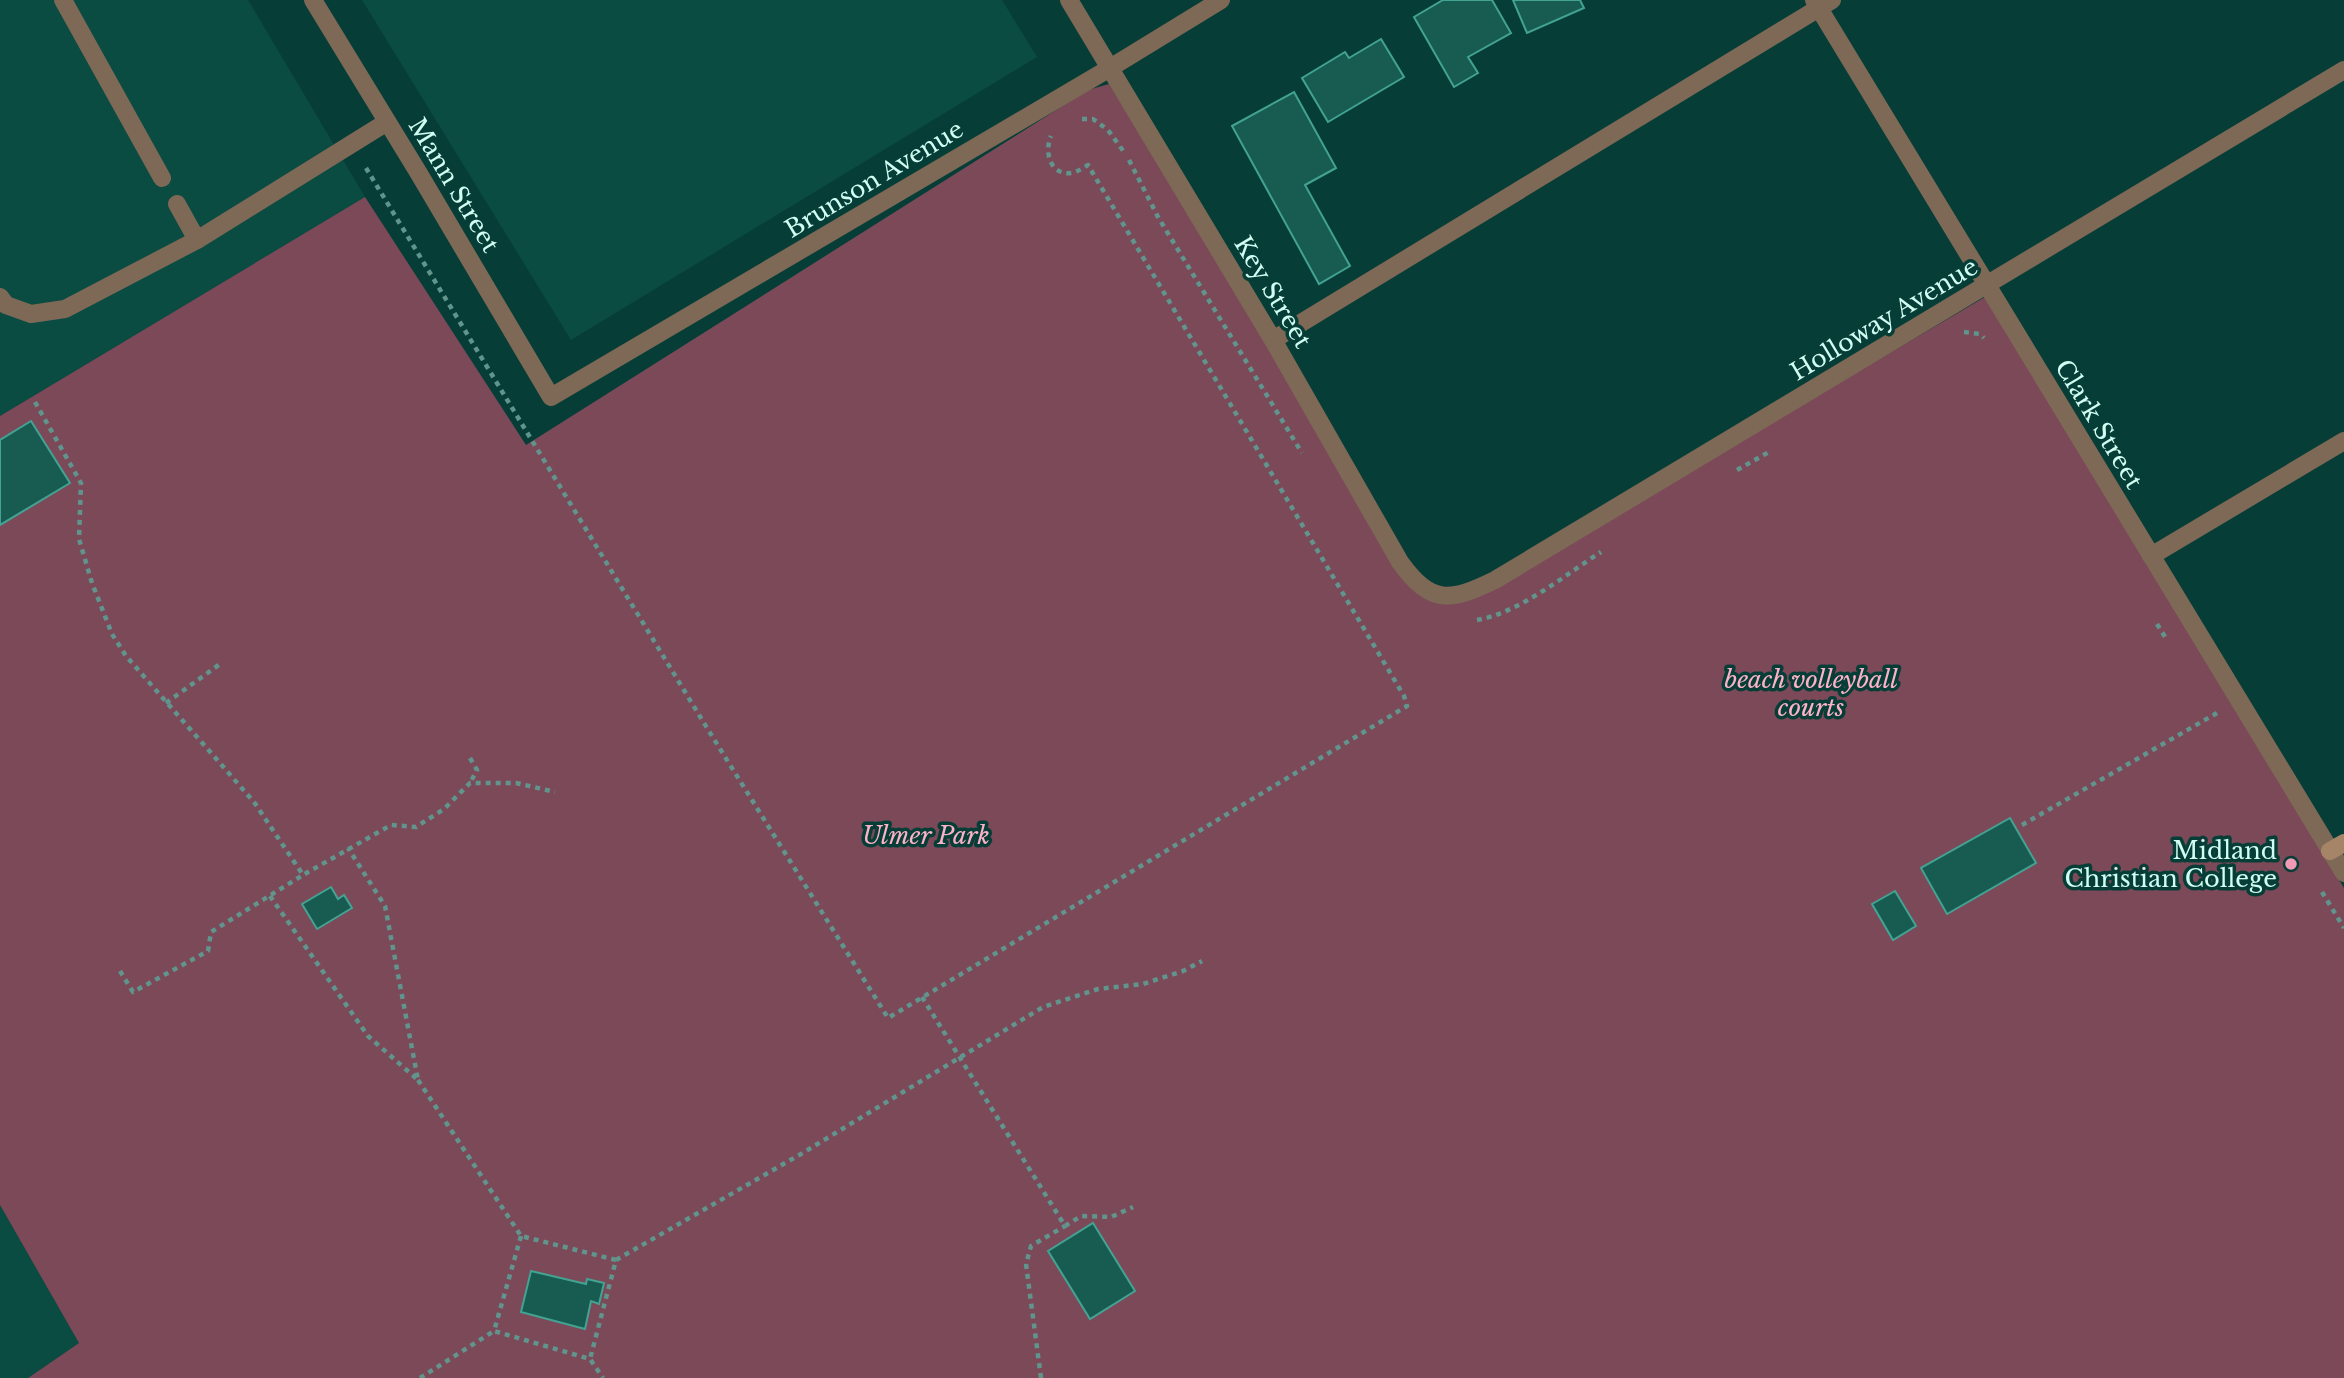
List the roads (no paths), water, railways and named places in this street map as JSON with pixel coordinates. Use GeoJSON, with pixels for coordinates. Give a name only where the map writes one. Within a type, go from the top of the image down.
{"type":"FeatureCollection","features":[{"type":"Feature","properties":{"kind":"street"},"geometry":{"type":"LineString","coordinates":[[63,0],[162,178]]}},
{"type":"Feature","properties":{"kind":"street","name":"Mann Street"},"geometry":{"type":"LineString","coordinates":[[313,0],[551,397]]}},
{"type":"Feature","properties":{"kind":"street","name":"Key Street"},"geometry":{"type":"LineString","coordinates":[[1069,0],[1273,340],[1400,562],[1419,586],[1430,593],[1444,596]]}},
{"type":"Feature","properties":{"kind":"street","name":"Brunson Avenue"},"geometry":{"type":"LineString","coordinates":[[551,397],[1221,0]]}},
{"type":"Feature","properties":{"kind":"street"},"geometry":{"type":"LineString","coordinates":[[1273,340],[1821,3]]}},
{"type":"Feature","properties":{"kind":"street","name":"Clark Street"},"geometry":{"type":"LineString","coordinates":[[1821,3],[1986,287],[2239,700],[2337,847],[2344,873]]}},
{"type":"Feature","properties":{"kind":"street","name":"Holloway Avenue"},"geometry":{"type":"LineString","coordinates":[[1444,596],[1471,592],[1495,580],[2344,70]]}},
{"type":"Feature","properties":{"kind":"street"},"geometry":{"type":"LineString","coordinates":[[0,297],[6,305],[31,314],[65,309],[197,240],[387,122]]}},
{"type":"Feature","properties":{"kind":"street"},"geometry":{"type":"LineString","coordinates":[[177,204],[197,240]]}},
{"type":"Feature","properties":{"kind":"street"},"geometry":{"type":"LineString","coordinates":[[2151,556],[2344,441]]}},
{"type":"Feature","properties":{"kind":"place","name":"Midland Christian College"},"geometry":{"type":"Point","coordinates":[2291,864]}},
{"type":"Feature","properties":{"kind":"park label","name":"beach volleyball courts"},"geometry":{"type":"Point","coordinates":[1811,693]}},
{"type":"Feature","properties":{"kind":"park label","name":"Ulmer Park"},"geometry":{"type":"Point","coordinates":[926,835]}}]}
